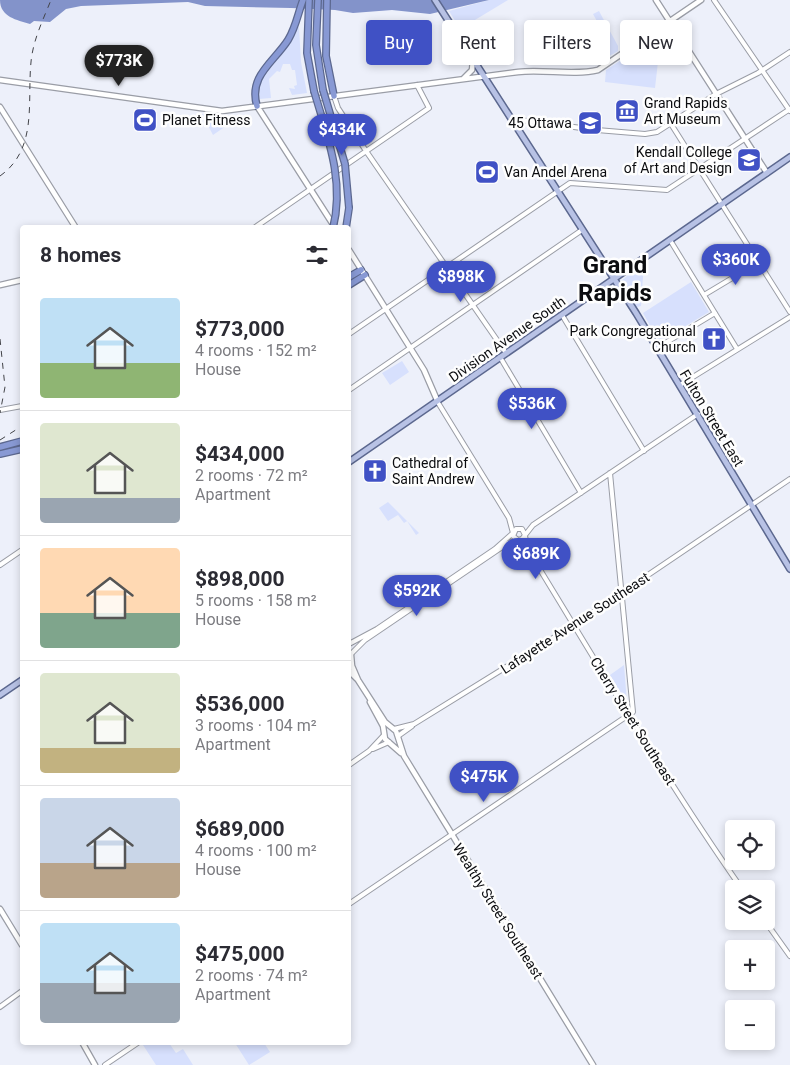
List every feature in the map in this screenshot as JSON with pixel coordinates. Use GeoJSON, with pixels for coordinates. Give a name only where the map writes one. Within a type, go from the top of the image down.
{"type":"FeatureCollection","features":[{"type":"Feature","properties":{"kind":"highway"},"geometry":{"type":"LineString","coordinates":[[257,106],[255,89],[258,76],[288,39],[303,0]]}},
{"type":"Feature","properties":{"kind":"highway"},"geometry":{"type":"LineString","coordinates":[[309,0],[307,53],[314,91],[336,174],[338,199],[334,225]]}},
{"type":"Feature","properties":{"kind":"highway"},"geometry":{"type":"LineString","coordinates":[[318,0],[316,53],[323,90],[347,176],[349,196],[346,225]]}},
{"type":"Feature","properties":{"kind":"highway"},"geometry":{"type":"LineString","coordinates":[[327,0],[326,56],[334,96]]}},
{"type":"Feature","properties":{"kind":"highway"},"geometry":{"type":"LineString","coordinates":[[351,276],[363,272]]}},
{"type":"Feature","properties":{"kind":"highway"},"geometry":{"type":"LineString","coordinates":[[351,284],[363,272]]}},
{"type":"Feature","properties":{"kind":"highway"},"geometry":{"type":"LineString","coordinates":[[0,446],[20,442]]}},
{"type":"Feature","properties":{"kind":"highway"},"geometry":{"type":"LineString","coordinates":[[0,454],[20,449]]}},
{"type":"Feature","properties":{"kind":"main road","name":"Fulton Street East"},"geometry":{"type":"LineString","coordinates":[[434,0],[447,20]]}},
{"type":"Feature","properties":{"kind":"main road"},"geometry":{"type":"LineString","coordinates":[[656,0],[668,20]]}},
{"type":"Feature","properties":{"kind":"main road"},"geometry":{"type":"LineString","coordinates":[[672,20],[701,0]]}},
{"type":"Feature","properties":{"kind":"main road"},"geometry":{"type":"LineString","coordinates":[[0,80],[214,110],[539,70],[583,73],[598,70],[620,55]]}},
{"type":"Feature","properties":{"kind":"main road"},"geometry":{"type":"LineString","coordinates":[[692,57],[767,173]]}},
{"type":"Feature","properties":{"kind":"main road"},"geometry":{"type":"LineString","coordinates":[[462,80],[472,70],[472,65]]}},
{"type":"Feature","properties":{"kind":"main road","name":"Fulton Street East"},"geometry":{"type":"LineString","coordinates":[[477,65],[698,414],[790,569]]}},
{"type":"Feature","properties":{"kind":"main road"},"geometry":{"type":"LineString","coordinates":[[257,106],[332,225]]}},
{"type":"Feature","properties":{"kind":"main road"},"geometry":{"type":"LineString","coordinates":[[0,107],[74,225]]}},
{"type":"Feature","properties":{"kind":"main road","name":"Division Avenue South"},"geometry":{"type":"LineString","coordinates":[[351,459],[790,157]]}},
{"type":"Feature","properties":{"kind":"main road"},"geometry":{"type":"LineString","coordinates":[[351,253],[424,370],[437,400]]}},
{"type":"Feature","properties":{"kind":"main road"},"geometry":{"type":"LineString","coordinates":[[0,285],[20,280]]}},
{"type":"Feature","properties":{"kind":"main road"},"geometry":{"type":"LineString","coordinates":[[351,661],[358,680],[370,700],[385,722],[398,736],[394,742],[389,742],[384,734],[383,726],[370,700]]}},
{"type":"Feature","properties":{"kind":"main road"},"geometry":{"type":"LineString","coordinates":[[351,673],[358,680]]}},
{"type":"Feature","properties":{"kind":"main road"},"geometry":{"type":"LineString","coordinates":[[0,695],[20,681]]}},
{"type":"Feature","properties":{"kind":"main road"},"geometry":{"type":"LineString","coordinates":[[384,734],[387,729],[393,729]]}},
{"type":"Feature","properties":{"kind":"main road","name":"Wealthy Street Southeast"},"geometry":{"type":"LineString","coordinates":[[398,736],[404,756],[593,1065]]}},
{"type":"Feature","properties":{"kind":"main road","name":"Wealthy Street Southeast"},"geometry":{"type":"LineString","coordinates":[[389,742],[404,756]]}},
{"type":"Feature","properties":{"kind":"main road"},"geometry":{"type":"LineString","coordinates":[[0,909],[20,942]]}},
{"type":"Feature","properties":{"kind":"main road"},"geometry":{"type":"LineString","coordinates":[[84,1045],[95,1065]]}},
{"type":"Feature","properties":{"kind":"street"},"geometry":{"type":"LineString","coordinates":[[351,333],[574,181],[667,190],[790,110],[714,0]]}},
{"type":"Feature","properties":{"kind":"street"},"geometry":{"type":"LineString","coordinates":[[512,119],[524,122],[645,134],[657,132],[716,94],[762,70],[790,52]]}},
{"type":"Feature","properties":{"kind":"street"},"geometry":{"type":"LineString","coordinates":[[258,225],[429,108],[417,85]]}},
{"type":"Feature","properties":{"kind":"street"},"geometry":{"type":"LineString","coordinates":[[334,96],[338,108],[366,151],[506,353]]}},
{"type":"Feature","properties":{"kind":"street"},"geometry":{"type":"LineString","coordinates":[[671,124],[723,203],[790,312]]}},
{"type":"Feature","properties":{"kind":"street"},"geometry":{"type":"LineString","coordinates":[[351,389],[582,230]]}},
{"type":"Feature","properties":{"kind":"street"},"geometry":{"type":"LineString","coordinates":[[670,240],[737,350]]}},
{"type":"Feature","properties":{"kind":"street"},"geometry":{"type":"LineString","coordinates":[[704,295],[759,262]]}},
{"type":"Feature","properties":{"kind":"street"},"geometry":{"type":"LineString","coordinates":[[657,348],[714,313]]}},
{"type":"Feature","properties":{"kind":"street"},"geometry":{"type":"LineString","coordinates":[[562,314],[644,451]]}},
{"type":"Feature","properties":{"kind":"street"},"geometry":{"type":"LineString","coordinates":[[680,385],[790,317]]}},
{"type":"Feature","properties":{"kind":"street"},"geometry":{"type":"LineString","coordinates":[[500,357],[581,493]]}},
{"type":"Feature","properties":{"kind":"street"},"geometry":{"type":"LineString","coordinates":[[437,400],[509,518],[520,528],[525,536]]}},
{"type":"Feature","properties":{"kind":"street"},"geometry":{"type":"LineString","coordinates":[[0,410],[20,406]]}},
{"type":"Feature","properties":{"kind":"street"},"geometry":{"type":"LineString","coordinates":[[351,655],[362,642],[508,544],[525,536],[533,525],[698,414]]}},
{"type":"Feature","properties":{"kind":"street"},"geometry":{"type":"LineString","coordinates":[[351,903],[630,716],[633,712],[610,474]]}},
{"type":"Feature","properties":{"kind":"street","name":"Lafayette Avenue Southeast"},"geometry":{"type":"LineString","coordinates":[[393,729],[414,724],[574,626],[790,480]]}},
{"type":"Feature","properties":{"kind":"street"},"geometry":{"type":"LineString","coordinates":[[509,518],[513,533]]}},
{"type":"Feature","properties":{"kind":"street"},"geometry":{"type":"LineString","coordinates":[[351,643],[377,628],[495,549],[520,528],[533,525]]}},
{"type":"Feature","properties":{"kind":"street","name":"Cherry Street Southeast"},"geometry":{"type":"LineString","coordinates":[[513,533],[528,550],[688,810],[736,880]]}},
{"type":"Feature","properties":{"kind":"street","name":"Cherry Street Southeast"},"geometry":{"type":"LineString","coordinates":[[525,536],[528,550]]}},
{"type":"Feature","properties":{"kind":"street"},"geometry":{"type":"LineString","coordinates":[[0,565],[20,551]]}},
{"type":"Feature","properties":{"kind":"street"},"geometry":{"type":"LineString","coordinates":[[398,736],[414,724]]}},
{"type":"Feature","properties":{"kind":"street"},"geometry":{"type":"LineString","coordinates":[[369,751],[384,734]]}},
{"type":"Feature","properties":{"kind":"street"},"geometry":{"type":"LineString","coordinates":[[351,764],[369,751],[389,742]]}},
{"type":"Feature","properties":{"kind":"street"},"geometry":{"type":"LineString","coordinates":[[771,930],[790,956]]}},
{"type":"Feature","properties":{"kind":"street"},"geometry":{"type":"LineString","coordinates":[[0,1007],[20,992]]}},
{"type":"Feature","properties":{"kind":"street"},"geometry":{"type":"LineString","coordinates":[[104,1065],[134,1045]]}},
{"type":"Feature","properties":{"kind":"shaded area"},"geometry":{"type":"Polygon","coordinates":[[[489,0],[508,0],[475,20],[454,20],[449,11],[489,0]]]}},
{"type":"Feature","properties":{"kind":"shaded area"},"geometry":{"type":"Polygon","coordinates":[[[599,11],[604,20],[596,20],[593,14],[599,11]]]}},
{"type":"Feature","properties":{"kind":"shaded area"},"geometry":{"type":"Polygon","coordinates":[[[297,26],[299,27],[301,62],[307,93],[292,95],[289,88],[295,89],[294,86],[297,85],[295,70],[292,70],[290,64],[283,64],[280,72],[277,71],[269,79],[271,98],[259,99],[258,91],[265,72],[297,26]]]}},
{"type":"Feature","properties":{"kind":"shaded area"},"geometry":{"type":"Polygon","coordinates":[[[610,31],[618,46],[618,51],[610,56],[610,31]]]}},
{"type":"Feature","properties":{"kind":"shaded area"},"geometry":{"type":"Polygon","coordinates":[[[620,61],[620,65],[658,65],[655,88],[605,82],[606,70],[620,61]]]}},
{"type":"Feature","properties":{"kind":"shaded area"},"geometry":{"type":"Polygon","coordinates":[[[202,114],[228,116],[226,126],[213,135],[202,114]]]}},
{"type":"Feature","properties":{"kind":"shaded area"},"geometry":{"type":"Polygon","coordinates":[[[644,262],[641,306],[637,307],[621,281],[644,262]]]}},
{"type":"Feature","properties":{"kind":"shaded area"},"geometry":{"type":"Polygon","coordinates":[[[691,282],[709,312],[659,342],[643,313],[691,282]]]}},
{"type":"Feature","properties":{"kind":"shaded area"},"geometry":{"type":"Polygon","coordinates":[[[402,361],[409,372],[390,385],[382,373],[402,361]]]}},
{"type":"Feature","properties":{"kind":"shaded area"},"geometry":{"type":"Polygon","coordinates":[[[388,502],[407,521],[404,523],[398,515],[388,521],[379,508],[388,502]]]}},
{"type":"Feature","properties":{"kind":"shaded area"},"geometry":{"type":"Polygon","coordinates":[[[407,521],[419,533],[416,535],[407,521]]]}},
{"type":"Feature","properties":{"kind":"shaded area"},"geometry":{"type":"Polygon","coordinates":[[[624,665],[627,703],[610,675],[624,665]]]}},
{"type":"Feature","properties":{"kind":"shaded area"},"geometry":{"type":"Polygon","coordinates":[[[143,1045],[170,1045],[176,1053],[183,1049],[193,1065],[156,1065],[143,1045]]]}},
{"type":"Feature","properties":{"kind":"shaded area"},"geometry":{"type":"Polygon","coordinates":[[[236,1045],[265,1045],[270,1052],[249,1065],[236,1045]]]}},
{"type":"Feature","properties":{"kind":"water"},"geometry":{"type":"Polygon","coordinates":[[[0,0],[489,0],[430,14],[392,10],[353,13],[335,10],[205,6],[188,2],[81,6],[66,9],[50,22],[34,21],[30,24],[6,14],[0,0]]]}},
{"type":"Feature","properties":{"kind":"railway"},"geometry":{"type":"LineString","coordinates":[[0,176],[12,165],[25,139],[28,124],[32,54],[51,0]]}},
{"type":"Feature","properties":{"kind":"railway"},"geometry":{"type":"LineString","coordinates":[[0,339],[5,387],[0,413]]}},
{"type":"Feature","properties":{"kind":"railway"},"geometry":{"type":"LineString","coordinates":[[0,440],[20,427]]}},
{"type":"Feature","properties":{"kind":"place","name":"Grand Rapids Art Museum"},"geometry":{"type":"Point","coordinates":[627,111]}},
{"type":"Feature","properties":{"kind":"place","name":"Planet Fitness"},"geometry":{"type":"Point","coordinates":[145,120]}},
{"type":"Feature","properties":{"kind":"place","name":"45 Ottawa"},"geometry":{"type":"Point","coordinates":[590,123]}},
{"type":"Feature","properties":{"kind":"place","name":"Kendall College of Art and Design"},"geometry":{"type":"Point","coordinates":[749,160]}},
{"type":"Feature","properties":{"kind":"place","name":"Van Andel Arena"},"geometry":{"type":"Point","coordinates":[487,172]}},
{"type":"Feature","properties":{"kind":"place","name":"Park Congregational Church"},"geometry":{"type":"Point","coordinates":[714,339]}},
{"type":"Feature","properties":{"kind":"place","name":"Cathedral of Saint Andrew"},"geometry":{"type":"Point","coordinates":[375,471]}},
{"type":"Feature","properties":{"kind":"district","name":"Grand Rapids"},"geometry":{"type":"Point","coordinates":[615,279]}}]}
